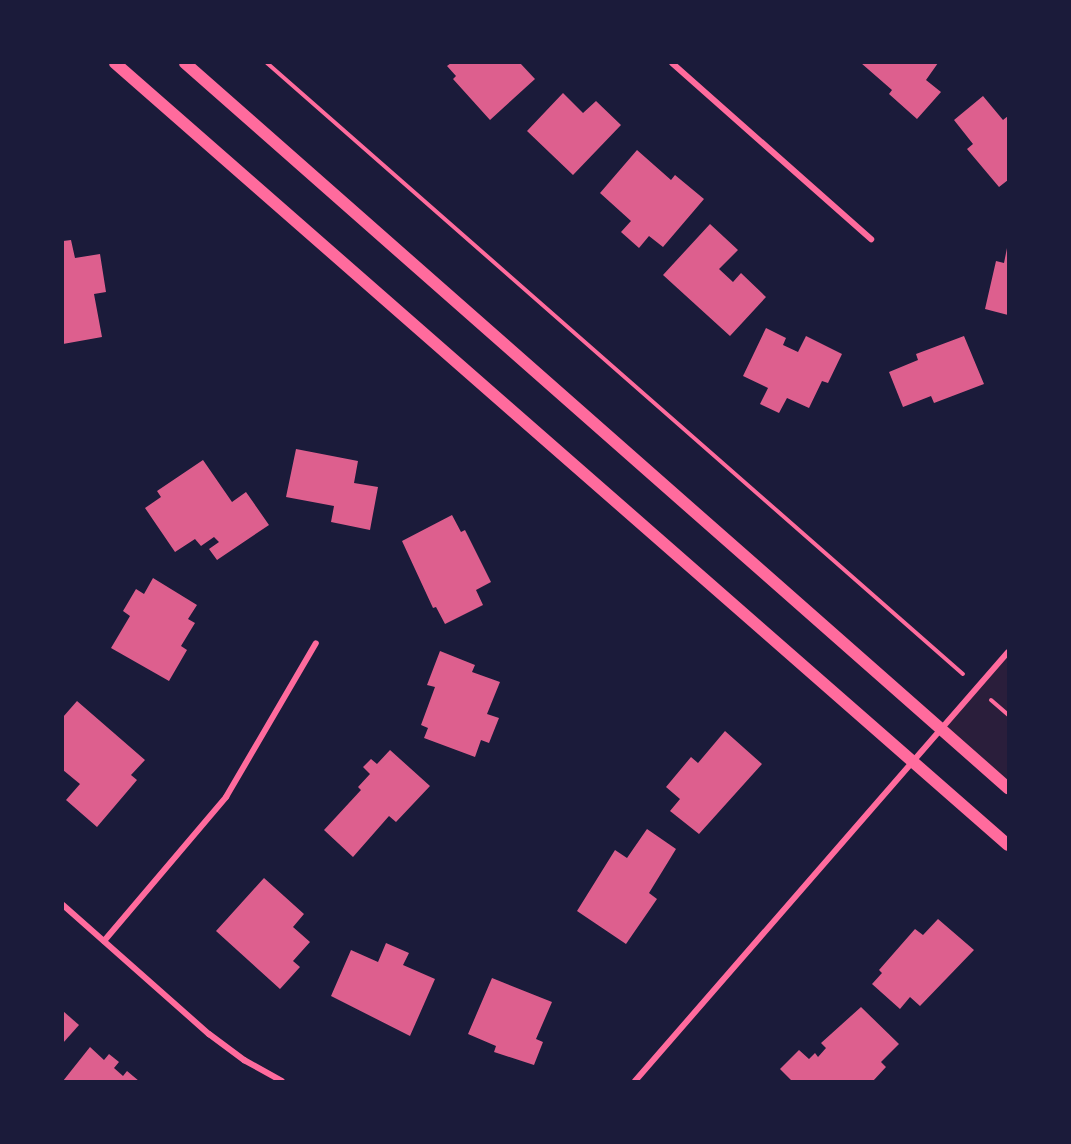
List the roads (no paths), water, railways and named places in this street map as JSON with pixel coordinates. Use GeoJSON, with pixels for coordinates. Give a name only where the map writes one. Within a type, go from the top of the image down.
{"type":"FeatureCollection","features":[{"type":"Feature","properties":{"kind":"main road"},"geometry":{"type":"LineString","coordinates":[[115,63],[1008,845]]}},
{"type":"Feature","properties":{"kind":"main road"},"geometry":{"type":"LineString","coordinates":[[185,63],[1008,788]]}},
{"type":"Feature","properties":{"kind":"street"},"geometry":{"type":"LineString","coordinates":[[672,63],[871,239]]}},
{"type":"Feature","properties":{"kind":"street"},"geometry":{"type":"LineString","coordinates":[[104,941],[226,797],[316,643]]}},
{"type":"Feature","properties":{"kind":"street"},"geometry":{"type":"LineString","coordinates":[[635,1081],[939,728],[1008,652]]}},
{"type":"Feature","properties":{"kind":"street"},"geometry":{"type":"LineString","coordinates":[[63,905],[209,1034],[244,1060],[282,1081]]}}]}
